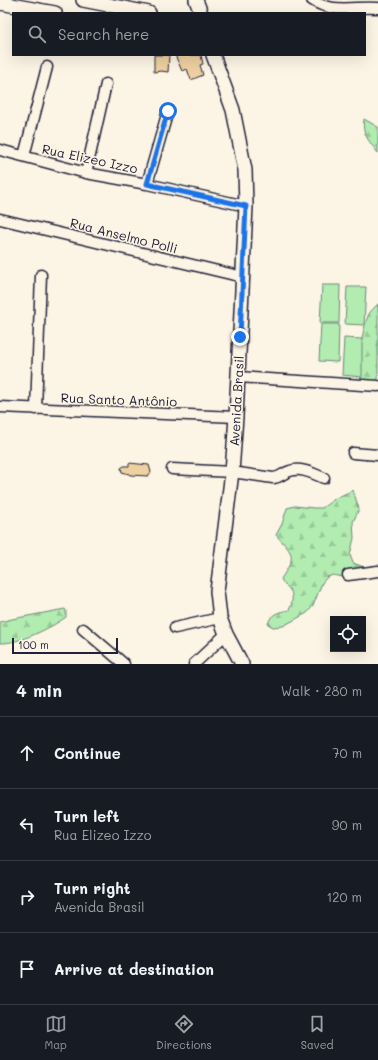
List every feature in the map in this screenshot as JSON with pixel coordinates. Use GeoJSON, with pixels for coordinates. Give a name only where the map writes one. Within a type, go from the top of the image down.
{"type":"FeatureCollection","features":[{"type":"Feature","properties":{"kind":"main road"},"geometry":{"type":"LineString","coordinates":[[83,0],[145,12]]}},
{"type":"Feature","properties":{"kind":"main road"},"geometry":{"type":"LineString","coordinates":[[192,0],[194,12]]}},
{"type":"Feature","properties":{"kind":"main road"},"geometry":{"type":"LineString","coordinates":[[196,0],[201,12]]}},
{"type":"Feature","properties":{"kind":"main road"},"geometry":{"type":"LineString","coordinates":[[0,3],[50,12]]}},
{"type":"Feature","properties":{"kind":"main road","name":"Avenida Brasil"},"geometry":{"type":"LineString","coordinates":[[213,58],[233,110],[245,170],[246,206],[236,417],[232,472],[217,591],[220,618],[226,634],[242,664]]}},
{"type":"Feature","properties":{"kind":"street"},"geometry":{"type":"LineString","coordinates":[[312,0],[325,7],[333,9],[378,8]]}},
{"type":"Feature","properties":{"kind":"street"},"geometry":{"type":"LineString","coordinates":[[24,156],[47,67]]}},
{"type":"Feature","properties":{"kind":"street"},"geometry":{"type":"LineString","coordinates":[[86,173],[106,84]]}},
{"type":"Feature","properties":{"kind":"street"},"geometry":{"type":"LineString","coordinates":[[147,184],[168,111]]}},
{"type":"Feature","properties":{"kind":"street","name":"Rua Elizeo Izzo"},"geometry":{"type":"LineString","coordinates":[[0,150],[86,173],[147,184],[246,206]]}},
{"type":"Feature","properties":{"kind":"street","name":"Rua Anselmo Polli"},"geometry":{"type":"LineString","coordinates":[[0,219],[243,277]]}},
{"type":"Feature","properties":{"kind":"street"},"geometry":{"type":"LineString","coordinates":[[36,409],[42,275]]}},
{"type":"Feature","properties":{"kind":"street"},"geometry":{"type":"LineString","coordinates":[[238,377],[378,386]]}},
{"type":"Feature","properties":{"kind":"street","name":"Rua Santo Antônio"},"geometry":{"type":"LineString","coordinates":[[0,407],[236,417]]}},
{"type":"Feature","properties":{"kind":"street"},"geometry":{"type":"LineString","coordinates":[[353,453],[378,455]]}},
{"type":"Feature","properties":{"kind":"street"},"geometry":{"type":"LineString","coordinates":[[172,470],[232,472],[278,478],[292,470],[299,470],[324,478]]}},
{"type":"Feature","properties":{"kind":"street"},"geometry":{"type":"LineString","coordinates":[[348,575],[378,571]]}},
{"type":"Feature","properties":{"kind":"street"},"geometry":{"type":"LineString","coordinates":[[175,628],[220,618]]}},
{"type":"Feature","properties":{"kind":"street"},"geometry":{"type":"LineString","coordinates":[[83,629],[124,664]]}},
{"type":"Feature","properties":{"kind":"street"},"geometry":{"type":"LineString","coordinates":[[194,664],[226,634]]}},
{"type":"Feature","properties":{"kind":"green space"},"geometry":{"type":"Polygon","coordinates":[[[364,119],[378,127],[378,153],[365,133],[363,124],[364,119]]]}},
{"type":"Feature","properties":{"kind":"green space"},"geometry":{"type":"Polygon","coordinates":[[[322,285],[340,285],[339,323],[320,323],[322,285]]]}},
{"type":"Feature","properties":{"kind":"green space"},"geometry":{"type":"Polygon","coordinates":[[[347,287],[366,287],[364,325],[345,324],[347,287]]]}},
{"type":"Feature","properties":{"kind":"green space"},"geometry":{"type":"Polygon","coordinates":[[[378,304],[378,381],[367,382],[361,379],[361,348],[368,316],[378,304]]]}},
{"type":"Feature","properties":{"kind":"green space"},"geometry":{"type":"Polygon","coordinates":[[[321,324],[339,324],[338,362],[319,361],[321,324]]]}},
{"type":"Feature","properties":{"kind":"green space"},"geometry":{"type":"Polygon","coordinates":[[[344,338],[362,339],[362,377],[342,375],[344,338]]]}},
{"type":"Feature","properties":{"kind":"green space"},"geometry":{"type":"Polygon","coordinates":[[[353,490],[359,509],[353,522],[354,538],[350,555],[353,563],[364,567],[365,571],[343,577],[333,575],[327,577],[322,583],[313,606],[307,613],[283,626],[273,627],[268,624],[273,615],[289,610],[292,600],[290,590],[281,579],[289,565],[291,556],[287,547],[276,535],[282,524],[287,508],[295,506],[322,508],[336,498],[353,490]]]}},
{"type":"Feature","properties":{"kind":"green space"},"geometry":{"type":"Polygon","coordinates":[[[65,609],[66,617],[52,626],[16,641],[0,643],[0,622],[65,609]]]}},
{"type":"Feature","properties":{"kind":"building"},"geometry":{"type":"Polygon","coordinates":[[[154,56],[169,56],[168,72],[154,72],[154,56]]]}},
{"type":"Feature","properties":{"kind":"building"},"geometry":{"type":"Polygon","coordinates":[[[175,56],[201,56],[203,64],[200,65],[203,75],[191,80],[187,69],[182,71],[175,56]]]}},
{"type":"Feature","properties":{"kind":"building"},"geometry":{"type":"Polygon","coordinates":[[[129,463],[149,465],[151,472],[148,476],[130,475],[122,472],[121,468],[124,466],[129,466],[129,463]]]}},
{"type":"Feature","properties":{"kind":"route"},"geometry":{"type":"LineString","coordinates":[[168,111],[147,184],[246,206],[240,337]]}}]}
